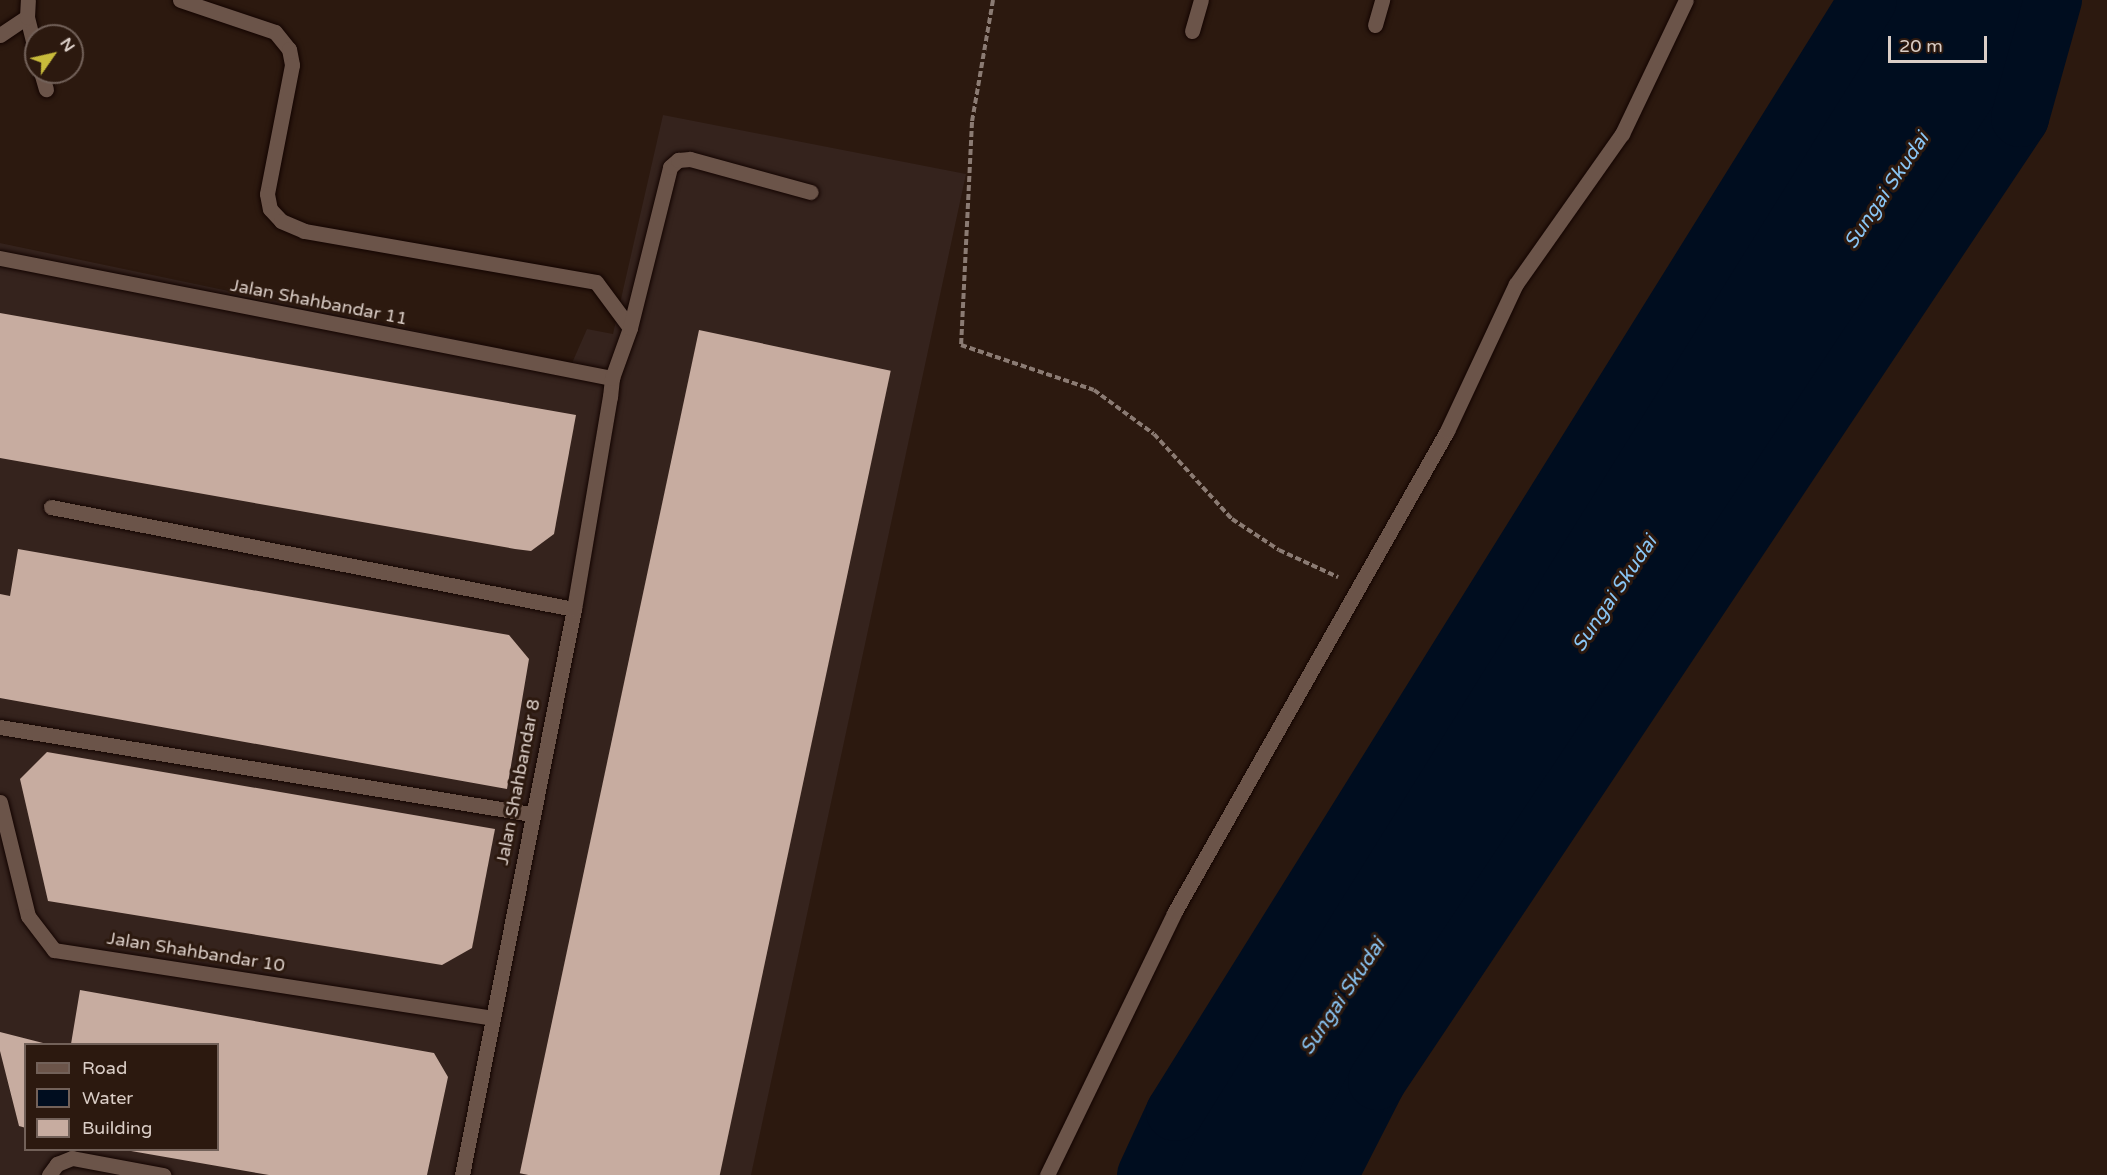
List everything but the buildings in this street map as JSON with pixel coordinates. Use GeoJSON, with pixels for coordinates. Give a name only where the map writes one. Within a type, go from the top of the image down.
{"type":"FeatureCollection","features":[{"type":"Feature","properties":{"kind":"street"},"geometry":{"type":"LineString","coordinates":[[28,0],[29,24]]}},
{"type":"Feature","properties":{"kind":"street"},"geometry":{"type":"LineString","coordinates":[[180,0],[275,32],[290,49],[292,65],[267,194],[270,209],[281,221],[304,231],[596,282],[630,328]]}},
{"type":"Feature","properties":{"kind":"street"},"geometry":{"type":"LineString","coordinates":[[1192,31],[1201,0]]}},
{"type":"Feature","properties":{"kind":"street"},"geometry":{"type":"LineString","coordinates":[[1375,25],[1382,0]]}},
{"type":"Feature","properties":{"kind":"street"},"geometry":{"type":"LineString","coordinates":[[1047,1175],[1174,913],[1447,431],[1516,284],[1622,134],[1686,0]]}},
{"type":"Feature","properties":{"kind":"street"},"geometry":{"type":"LineString","coordinates":[[0,35],[27,17]]}},
{"type":"Feature","properties":{"kind":"street"},"geometry":{"type":"LineString","coordinates":[[45,84],[46,89]]}},
{"type":"Feature","properties":{"kind":"street"},"geometry":{"type":"LineString","coordinates":[[612,378],[630,328],[670,167],[678,160],[690,159],[811,192]]}},
{"type":"Feature","properties":{"kind":"street","name":"Jalan Shahbandar 11"},"geometry":{"type":"LineString","coordinates":[[0,258],[612,378]]}},
{"type":"Feature","properties":{"kind":"street","name":"Jalan Shahbandar 8"},"geometry":{"type":"LineString","coordinates":[[462,1175],[531,814],[574,609],[612,378]]}},
{"type":"Feature","properties":{"kind":"street"},"geometry":{"type":"LineString","coordinates":[[51,507],[574,609]]}},
{"type":"Feature","properties":{"kind":"street"},"geometry":{"type":"LineString","coordinates":[[0,727],[531,814]]}},
{"type":"Feature","properties":{"kind":"street","name":"Jalan Shahbandar 10"},"geometry":{"type":"LineString","coordinates":[[0,802],[28,916],[54,950],[492,1018]]}},
{"type":"Feature","properties":{"kind":"street"},"geometry":{"type":"LineString","coordinates":[[49,1175],[57,1164],[72,1158],[163,1175]]}},
{"type":"Feature","properties":{"kind":"path"},"geometry":{"type":"LineString","coordinates":[[993,0],[972,122],[961,345],[1094,390],[1154,434],[1232,519],[1320,572],[1361,584]]}},
{"type":"Feature","properties":{"kind":"shaded area"},"geometry":{"type":"Polygon","coordinates":[[[663,115],[966,174],[751,1175],[0,1175],[0,243],[572,363],[587,329],[613,334],[663,115]]]}},
{"type":"Feature","properties":{"kind":"water","name":"Sungai Skudai"},"geometry":{"type":"Polygon","coordinates":[[[1868,0],[2053,0],[2020,118],[1377,1081],[1329,1175],[1146,1175],[1175,1112],[1868,0]]]}},
{"type":"Feature","properties":{"kind":"waterway"},"geometry":{"type":"LineString","coordinates":[[1146,1175],[1175,1112],[1868,0]]}},
{"type":"Feature","properties":{"kind":"waterway"},"geometry":{"type":"LineString","coordinates":[[1329,1175],[1377,1081],[2020,118],[2053,0]]}}]}
